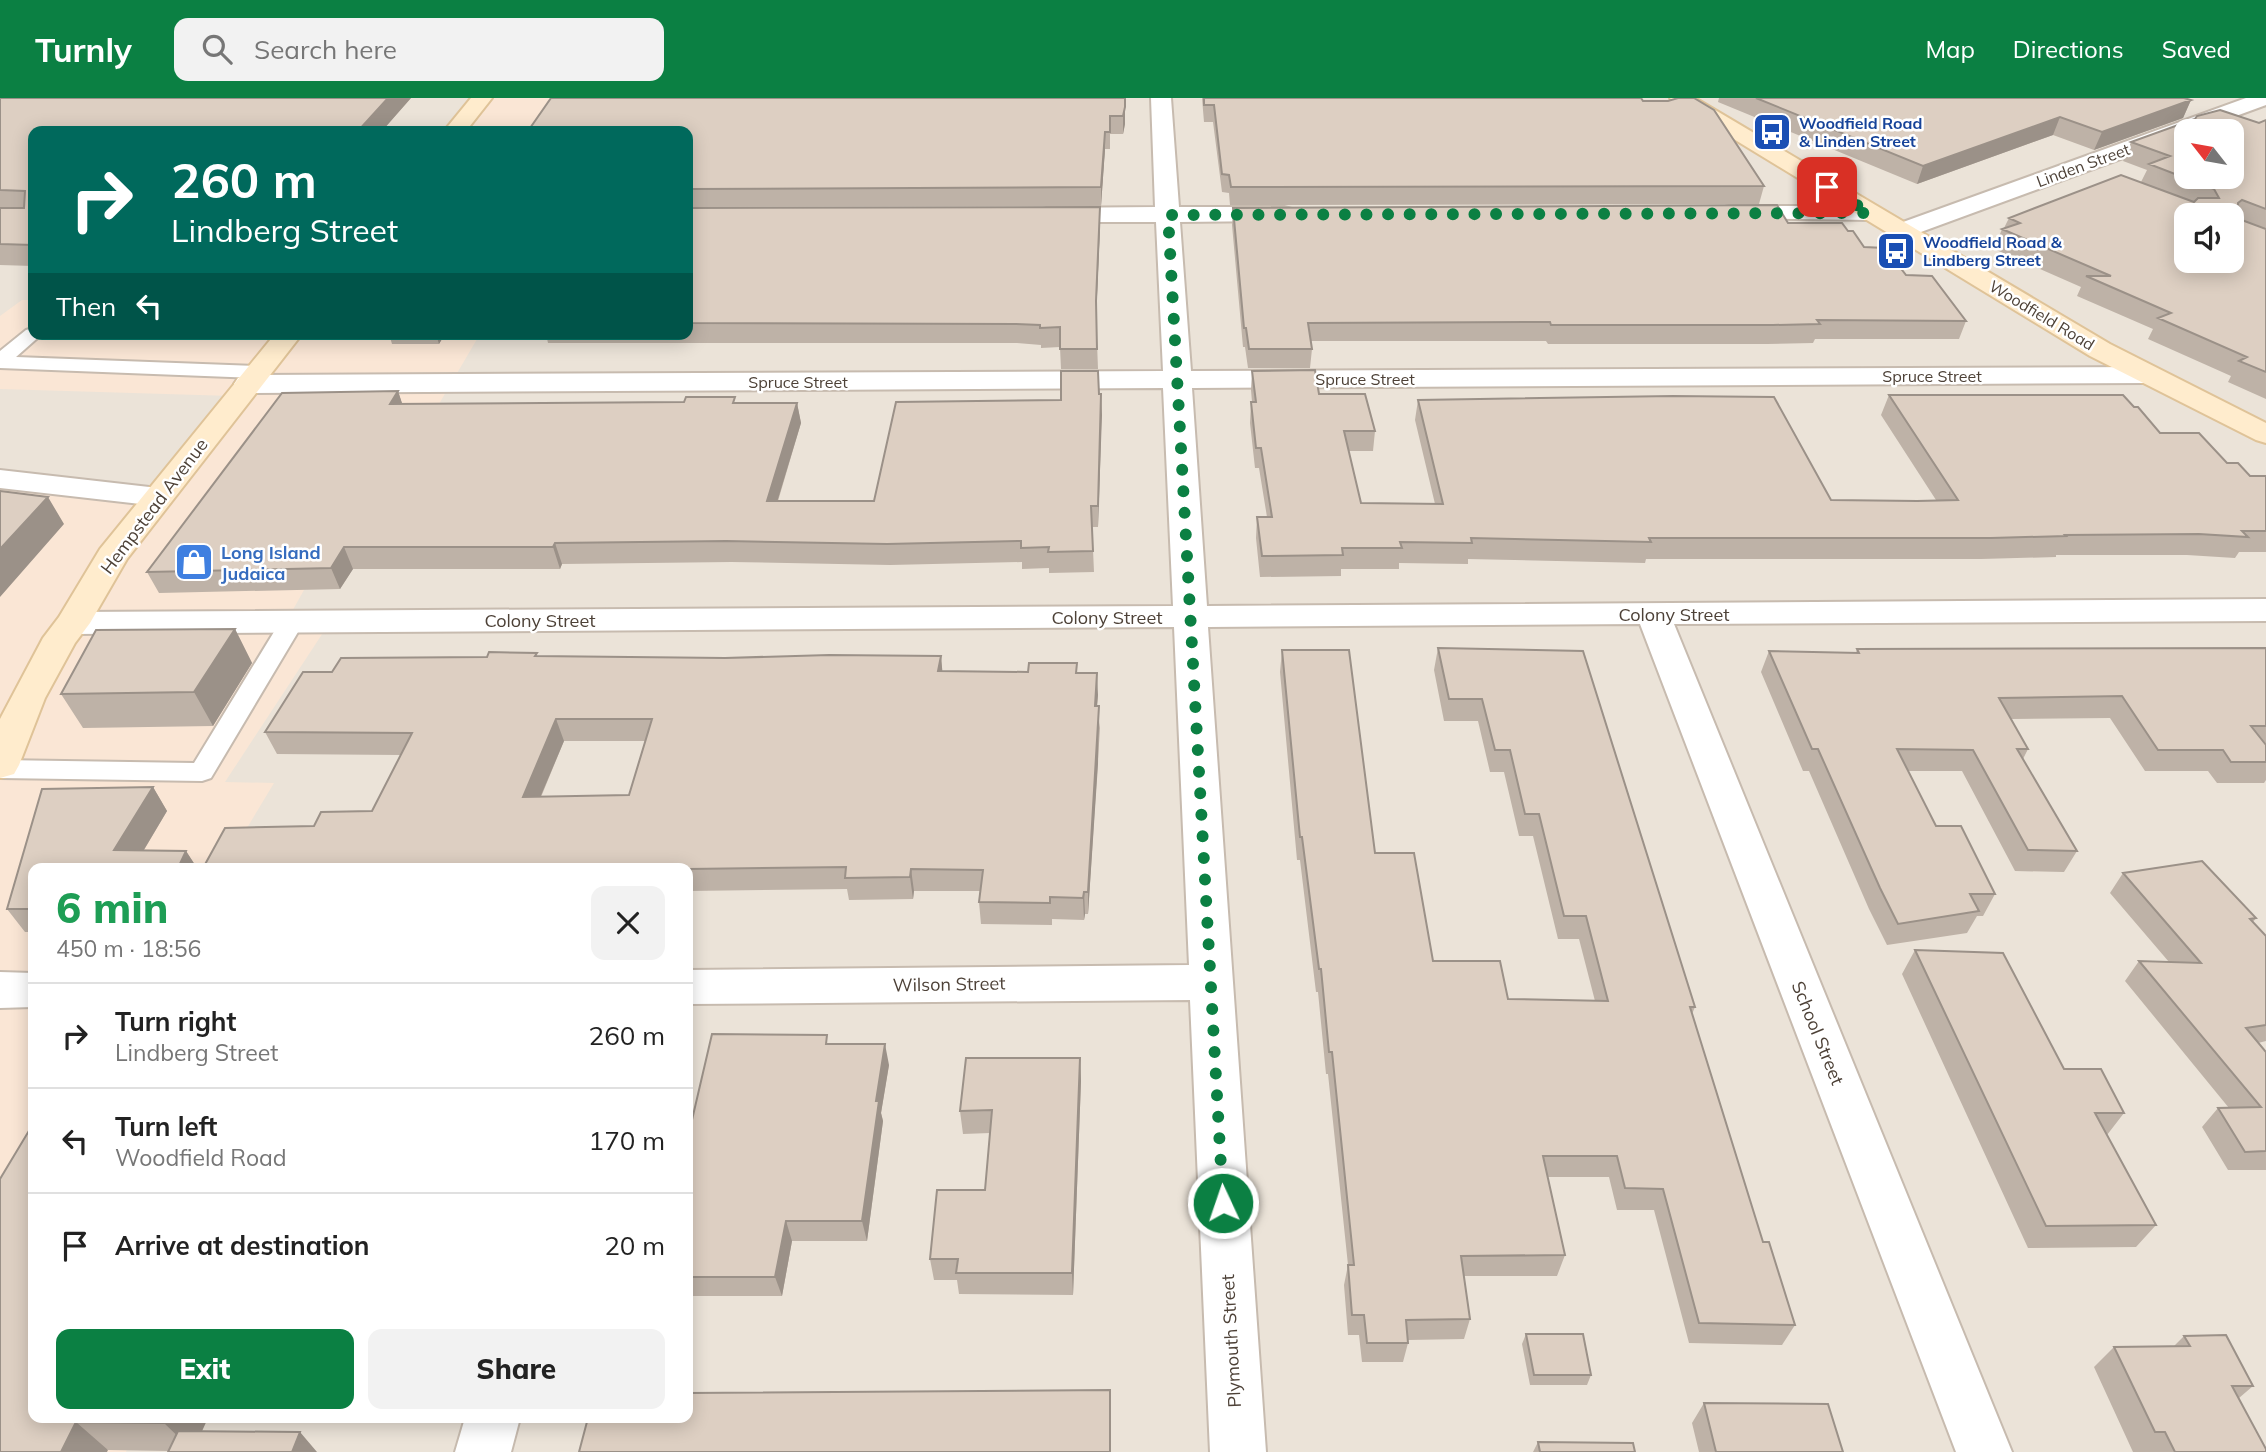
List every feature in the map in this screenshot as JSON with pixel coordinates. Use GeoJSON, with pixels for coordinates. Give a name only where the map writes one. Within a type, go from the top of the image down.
{"type":"FeatureCollection","features":[{"type":"Feature","properties":{"kind":"main road"},"geometry":{"type":"LineString","coordinates":[[459,126],[482,98]]}},
{"type":"Feature","properties":{"kind":"main road","name":"Woodfield Road"},"geometry":{"type":"LineString","coordinates":[[1680,98],[2146,375],[2266,434]]}},
{"type":"Feature","properties":{"kind":"main road","name":"Hempstead Avenue"},"geometry":{"type":"LineString","coordinates":[[0,767],[27,698],[60,638],[73,623],[112,556],[284,340]]}},
{"type":"Feature","properties":{"kind":"street","name":"Plymouth Street"},"geometry":{"type":"LineString","coordinates":[[1161,98],[1238,1452]]}},
{"type":"Feature","properties":{"kind":"street","name":"Linden Street"},"geometry":{"type":"LineString","coordinates":[[1901,231],[2266,98]]}},
{"type":"Feature","properties":{"kind":"street"},"geometry":{"type":"LineString","coordinates":[[2073,168],[2110,182]]}},
{"type":"Feature","properties":{"kind":"street"},"geometry":{"type":"LineString","coordinates":[[1706,213],[1870,213]]}},
{"type":"Feature","properties":{"kind":"street"},"geometry":{"type":"LineString","coordinates":[[1031,215],[1306,214]]}},
{"type":"Feature","properties":{"kind":"street","name":"Spruce Street"},"geometry":{"type":"LineString","coordinates":[[253,378],[1179,380],[2146,375]]}},
{"type":"Feature","properties":{"kind":"street"},"geometry":{"type":"LineString","coordinates":[[0,479],[158,497]]}},
{"type":"Feature","properties":{"kind":"street","name":"Colony Street"},"geometry":{"type":"LineString","coordinates":[[73,623],[2266,610]]}},
{"type":"Feature","properties":{"kind":"street","name":"School Street"},"geometry":{"type":"LineString","coordinates":[[1653,614],[1984,1452]]}},
{"type":"Feature","properties":{"kind":"street","name":"Wilson Street"},"geometry":{"type":"LineString","coordinates":[[693,987],[1210,982]]}},
{"type":"Feature","properties":{"kind":"street"},"geometry":{"type":"LineString","coordinates":[[0,990],[28,990]]}},
{"type":"Feature","properties":{"kind":"street"},"geometry":{"type":"LineString","coordinates":[[483,1452],[492,1423]]}},
{"type":"Feature","properties":{"kind":"lane"},"geometry":{"type":"LineString","coordinates":[[0,361],[28,338]]}},
{"type":"Feature","properties":{"kind":"lane"},"geometry":{"type":"LineString","coordinates":[[0,361],[253,378]]}},
{"type":"Feature","properties":{"kind":"lane"},"geometry":{"type":"LineString","coordinates":[[0,767],[202,772],[292,622]]}},
{"type":"Feature","properties":{"kind":"shaded area"},"geometry":{"type":"Polygon","coordinates":[[[0,98],[2266,98],[2266,1452],[0,1452],[0,98]]]}},
{"type":"Feature","properties":{"kind":"shaded area"},"geometry":{"type":"Polygon","coordinates":[[[480,98],[630,98],[613,126],[456,126],[480,98]]]}},
{"type":"Feature","properties":{"kind":"shaded area"},"geometry":{"type":"Polygon","coordinates":[[[22,300],[28,300],[28,340],[476,340],[354,549],[327,549],[290,615],[334,616],[225,782],[274,783],[226,863],[28,863],[28,1423],[135,1423],[126,1452],[0,1452],[0,483],[150,500],[232,396],[0,389],[0,316],[22,300]]]}},
{"type":"Feature","properties":{"kind":"building"},"geometry":{"type":"Polygon","coordinates":[[[0,98],[388,98],[363,126],[28,126],[28,245],[0,244],[0,208],[24,208],[25,191],[0,190],[0,98]]]}},
{"type":"Feature","properties":{"kind":"building"},"geometry":{"type":"Polygon","coordinates":[[[551,98],[1125,98],[1123,116],[1110,116],[1110,132],[1105,132],[1101,187],[693,189],[693,126],[531,126],[551,98]]]}},
{"type":"Feature","properties":{"kind":"building"},"geometry":{"type":"Polygon","coordinates":[[[1204,98],[1641,98],[1643,101],[1668,101],[1694,98],[1714,110],[1764,186],[1231,187],[1229,175],[1222,174],[1214,105],[1204,105],[1204,98]]]}},
{"type":"Feature","properties":{"kind":"building"},"geometry":{"type":"Polygon","coordinates":[[[1756,98],[2191,100],[2102,132],[2060,117],[1923,166],[1756,98]]]}},
{"type":"Feature","properties":{"kind":"building"},"geometry":{"type":"Polygon","coordinates":[[[2220,110],[2259,123],[2266,120],[2266,209],[2242,200],[2238,203],[2174,203],[2174,273],[2244,273],[2244,221],[2266,229],[2266,372],[2239,361],[2247,357],[2158,318],[2171,313],[2086,276],[2111,276],[2002,229],[2020,223],[2009,218],[2121,175],[2194,202],[2198,198],[2219,198],[2214,189],[2244,189],[2244,119],[2195,119],[2197,116],[2220,110]]]}},
{"type":"Feature","properties":{"kind":"building"},"geometry":{"type":"Polygon","coordinates":[[[2174,127],[2174,174],[2149,164],[2170,156],[2131,142],[2174,127]]]}},
{"type":"Feature","properties":{"kind":"building"},"geometry":{"type":"Polygon","coordinates":[[[1777,205],[1788,223],[1842,223],[1848,231],[1853,231],[1864,247],[1885,248],[1906,275],[1932,276],[1966,321],[1817,320],[1820,324],[1773,325],[1308,323],[1312,349],[1249,349],[1244,328],[1233,208],[1777,205]]]}},
{"type":"Feature","properties":{"kind":"building"},"geometry":{"type":"Polygon","coordinates":[[[1100,207],[1097,349],[1060,349],[1060,327],[1040,328],[1040,325],[693,323],[693,208],[1100,207]]]}},
{"type":"Feature","properties":{"kind":"building"},"geometry":{"type":"Polygon","coordinates":[[[1315,370],[1319,394],[1365,394],[1375,431],[1344,431],[1361,503],[1443,504],[1418,400],[1774,397],[1831,500],[1917,501],[1958,500],[1889,395],[2123,395],[2134,407],[2138,407],[2160,433],[2199,433],[2227,463],[2238,463],[2250,476],[2266,476],[2266,531],[2242,531],[2248,537],[2199,534],[1991,538],[1649,538],[1651,542],[1471,538],[1472,543],[1400,542],[1402,548],[1342,548],[1343,555],[1262,556],[1257,517],[1272,517],[1261,448],[1256,448],[1251,402],[1256,402],[1252,371],[1315,370]]]}},
{"type":"Feature","properties":{"kind":"building"},"geometry":{"type":"Polygon","coordinates":[[[1061,371],[1098,371],[1101,394],[1098,506],[1091,506],[1093,551],[1048,552],[1049,547],[1021,548],[1021,541],[887,544],[726,541],[555,543],[553,547],[344,547],[331,568],[147,572],[282,393],[398,391],[390,404],[684,402],[686,397],[735,397],[733,403],[797,403],[767,501],[874,501],[896,402],[1061,400],[1061,371]]]}},
{"type":"Feature","properties":{"kind":"building"},"geometry":{"type":"Polygon","coordinates":[[[0,491],[48,497],[0,549],[0,491]]]}},
{"type":"Feature","properties":{"kind":"building"},"geometry":{"type":"Polygon","coordinates":[[[235,629],[194,692],[61,694],[96,630],[235,629]]]}},
{"type":"Feature","properties":{"kind":"building"},"geometry":{"type":"Polygon","coordinates":[[[1438,648],[1583,651],[1695,1007],[1690,1007],[1763,1242],[1769,1242],[1795,1325],[1699,1323],[1663,1189],[1625,1188],[1617,1156],[1543,1156],[1565,1255],[1461,1256],[1470,1319],[1406,1320],[1408,1343],[1367,1343],[1364,1315],[1352,1315],[1348,1265],[1354,1265],[1332,1052],[1329,1052],[1321,969],[1300,837],[1282,650],[1349,650],[1375,853],[1414,853],[1433,961],[1500,961],[1508,999],[1608,1001],[1586,916],[1564,916],[1539,814],[1525,814],[1510,750],[1495,750],[1482,699],[1449,699],[1438,648]]]}},
{"type":"Feature","properties":{"kind":"building"},"geometry":{"type":"Polygon","coordinates":[[[2266,648],[2266,726],[2251,726],[2266,745],[2266,762],[2231,762],[2223,750],[2158,750],[2122,696],[1999,698],[2028,749],[2017,749],[2077,851],[2028,850],[1973,750],[1897,749],[1936,826],[1961,826],[1995,894],[1970,894],[1979,911],[1898,924],[1818,749],[1812,749],[1769,651],[1859,653],[1857,649],[2266,648]]]}},
{"type":"Feature","properties":{"kind":"building"},"geometry":{"type":"Polygon","coordinates":[[[489,652],[537,653],[535,656],[725,658],[941,656],[938,671],[1028,672],[1029,663],[1077,663],[1076,673],[1097,673],[1095,706],[1099,706],[1088,892],[1084,892],[1083,898],[1050,897],[1050,903],[979,902],[983,870],[911,869],[910,877],[845,878],[846,867],[693,869],[693,863],[206,863],[225,828],[314,826],[321,812],[372,811],[412,733],[265,732],[303,672],[332,672],[341,658],[487,657],[489,652]],[[556,719],[523,797],[629,795],[652,719],[556,719]]]}},
{"type":"Feature","properties":{"kind":"building"},"geometry":{"type":"Polygon","coordinates":[[[153,787],[114,850],[186,851],[180,863],[28,863],[28,909],[7,909],[42,789],[153,787]]]}},
{"type":"Feature","properties":{"kind":"building"},"geometry":{"type":"Polygon","coordinates":[[[2202,861],[2256,918],[2250,919],[2266,936],[2266,1025],[2246,1028],[2266,1052],[2266,1151],[2245,1152],[2218,1108],[2261,1107],[2139,961],[2201,963],[2123,873],[2202,861]]]}},
{"type":"Feature","properties":{"kind":"building"},"geometry":{"type":"Polygon","coordinates":[[[1915,950],[2003,953],[2064,1069],[2101,1069],[2124,1113],[2095,1113],[2156,1225],[2046,1226],[1915,950]]]}},
{"type":"Feature","properties":{"kind":"building"},"geometry":{"type":"Polygon","coordinates":[[[712,1034],[827,1035],[826,1044],[885,1044],[862,1221],[786,1221],[775,1277],[693,1277],[693,1116],[712,1034]]]}},
{"type":"Feature","properties":{"kind":"building"},"geometry":{"type":"Polygon","coordinates":[[[966,1058],[1080,1058],[1072,1273],[956,1273],[958,1259],[930,1259],[937,1190],[985,1190],[992,1110],[960,1111],[966,1058]]]}},
{"type":"Feature","properties":{"kind":"building"},"geometry":{"type":"Polygon","coordinates":[[[28,1132],[28,1423],[76,1423],[61,1452],[0,1452],[0,1179],[28,1132]]]}},
{"type":"Feature","properties":{"kind":"building"},"geometry":{"type":"Polygon","coordinates":[[[1526,1334],[1583,1334],[1591,1375],[1534,1375],[1526,1334]]]}},
{"type":"Feature","properties":{"kind":"building"},"geometry":{"type":"Polygon","coordinates":[[[2226,1335],[2253,1386],[2232,1386],[2266,1452],[2175,1452],[2165,1432],[2155,1432],[2114,1347],[2190,1346],[2184,1336],[2226,1335]]]}},
{"type":"Feature","properties":{"kind":"building"},"geometry":{"type":"Polygon","coordinates":[[[1110,1390],[1110,1452],[579,1452],[587,1423],[693,1423],[693,1393],[1110,1390]]]}},
{"type":"Feature","properties":{"kind":"building"},"geometry":{"type":"Polygon","coordinates":[[[1704,1403],[1828,1404],[1843,1452],[1716,1452],[1704,1403]]]}},
{"type":"Feature","properties":{"kind":"building"},"geometry":{"type":"Polygon","coordinates":[[[178,1431],[300,1432],[292,1452],[168,1452],[178,1431]]]}},
{"type":"Feature","properties":{"kind":"building"},"geometry":{"type":"Polygon","coordinates":[[[1538,1442],[1633,1443],[1635,1452],[1540,1452],[1538,1442]]]}},
{"type":"Feature","properties":{"kind":"place","name":"Woodfield Road & Linden Street"},"geometry":{"type":"Point","coordinates":[1772,132]}},
{"type":"Feature","properties":{"kind":"place","name":"Woodfield Road & Lindberg Street"},"geometry":{"type":"Point","coordinates":[1896,251]}},
{"type":"Feature","properties":{"kind":"place","name":"Long Island Judaica"},"geometry":{"type":"Point","coordinates":[194,562]}},
{"type":"Feature","properties":{"kind":"route"},"geometry":{"type":"LineString","coordinates":[[1223,1203],[1168,215],[1870,213],[1827,187]]}}]}
